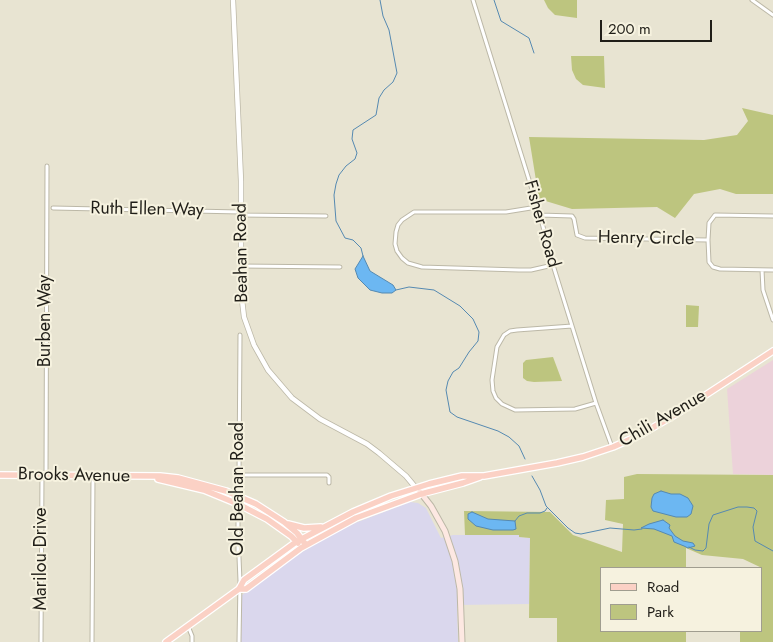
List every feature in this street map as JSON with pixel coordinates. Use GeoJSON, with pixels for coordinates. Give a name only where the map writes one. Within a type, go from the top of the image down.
{"type":"FeatureCollection","features":[{"type":"Feature","properties":{"kind":"main road","name":"Chili Avenue"},"geometry":{"type":"LineString","coordinates":[[238,589],[246,589],[304,547],[356,518],[421,494],[484,476],[583,457],[640,435],[773,352]]}},
{"type":"Feature","properties":{"kind":"main road","name":"Brooks Avenue"},"geometry":{"type":"LineString","coordinates":[[0,475],[149,476],[178,478],[206,484],[238,495],[256,504],[284,522],[304,547]]}},
{"type":"Feature","properties":{"kind":"main road","name":"Brooks Avenue"},"geometry":{"type":"LineString","coordinates":[[149,476],[204,490],[238,504],[267,519],[299,540]]}},
{"type":"Feature","properties":{"kind":"main road","name":"Chili Avenue"},"geometry":{"type":"LineString","coordinates":[[166,642],[238,589],[244,580],[299,540],[325,526],[364,506],[416,488],[462,476],[484,476]]}},
{"type":"Feature","properties":{"kind":"main road"},"geometry":{"type":"LineString","coordinates":[[416,488],[431,506],[445,531],[455,561],[460,589],[462,642]]}},
{"type":"Feature","properties":{"kind":"main road"},"geometry":{"type":"LineString","coordinates":[[284,522],[304,528],[325,526]]}},
{"type":"Feature","properties":{"kind":"street","name":"Beahan Road"},"geometry":{"type":"LineString","coordinates":[[233,0],[241,181],[240,266],[242,306],[248,329],[254,345],[273,378],[300,405],[320,419],[367,444],[406,476],[416,488]]}},
{"type":"Feature","properties":{"kind":"street","name":"Fisher Road"},"geometry":{"type":"LineString","coordinates":[[472,0],[540,215],[553,265],[596,403],[612,447]]}},
{"type":"Feature","properties":{"kind":"street"},"geometry":{"type":"LineString","coordinates":[[752,0],[773,15]]}},
{"type":"Feature","properties":{"kind":"street","name":"Burben Way"},"geometry":{"type":"LineString","coordinates":[[44,475],[47,166]]}},
{"type":"Feature","properties":{"kind":"street"},"geometry":{"type":"LineString","coordinates":[[537,207],[506,212],[414,212],[398,225],[395,241],[397,251],[408,263],[422,268],[531,270],[553,265]]}},
{"type":"Feature","properties":{"kind":"street","name":"Ruth Ellen Way"},"geometry":{"type":"LineString","coordinates":[[54,208],[326,216]]}},
{"type":"Feature","properties":{"kind":"street","name":"Henry Circle"},"geometry":{"type":"LineString","coordinates":[[540,215],[572,216],[577,235],[585,238],[708,240]]}},
{"type":"Feature","properties":{"kind":"street"},"geometry":{"type":"LineString","coordinates":[[773,216],[715,215],[709,222],[708,240],[709,262],[713,268],[773,270]]}},
{"type":"Feature","properties":{"kind":"street"},"geometry":{"type":"LineString","coordinates":[[240,266],[340,267]]}},
{"type":"Feature","properties":{"kind":"street"},"geometry":{"type":"LineString","coordinates":[[762,270],[763,290],[773,320]]}},
{"type":"Feature","properties":{"kind":"street"},"geometry":{"type":"LineString","coordinates":[[572,326],[517,330],[510,331],[504,335],[497,347],[492,391],[502,404],[515,410],[575,409],[596,403]]}},
{"type":"Feature","properties":{"kind":"street","name":"Old Beahan Road"},"geometry":{"type":"LineString","coordinates":[[239,642],[240,336]]}},
{"type":"Feature","properties":{"kind":"street","name":"Marilou Drive"},"geometry":{"type":"LineString","coordinates":[[41,642],[44,475]]}},
{"type":"Feature","properties":{"kind":"street"},"geometry":{"type":"LineString","coordinates":[[239,475],[327,475],[329,483]]}},
{"type":"Feature","properties":{"kind":"street"},"geometry":{"type":"LineString","coordinates":[[92,642],[93,476]]}},
{"type":"Feature","properties":{"kind":"street"},"geometry":{"type":"LineString","coordinates":[[188,626],[192,642]]}},
{"type":"Feature","properties":{"kind":"shaded area"},"geometry":{"type":"Polygon","coordinates":[[[773,360],[773,475],[733,474],[727,389],[773,360]]]}},
{"type":"Feature","properties":{"kind":"shaded area"},"geometry":{"type":"Polygon","coordinates":[[[410,502],[418,503],[426,508],[441,538],[453,535],[519,535],[520,537],[530,538],[529,604],[457,605],[458,642],[241,642],[242,595],[294,557],[325,538],[355,523],[410,502]]]}},
{"type":"Feature","properties":{"kind":"green space"},"geometry":{"type":"Polygon","coordinates":[[[544,0],[577,0],[577,18],[555,15],[548,8],[544,0]]]}},
{"type":"Feature","properties":{"kind":"green space"},"geometry":{"type":"Polygon","coordinates":[[[571,56],[604,56],[605,88],[583,85],[576,79],[572,70],[571,56]]]}},
{"type":"Feature","properties":{"kind":"green space"},"geometry":{"type":"Polygon","coordinates":[[[742,108],[773,115],[773,194],[736,194],[720,189],[694,194],[675,218],[657,207],[572,209],[539,199],[529,137],[704,140],[737,135],[748,121],[742,108]]]}},
{"type":"Feature","properties":{"kind":"green space"},"geometry":{"type":"Polygon","coordinates":[[[686,305],[699,306],[698,327],[686,327],[686,305]]]}},
{"type":"Feature","properties":{"kind":"green space"},"geometry":{"type":"Polygon","coordinates":[[[553,357],[562,381],[534,382],[523,378],[523,363],[526,360],[553,357]]]}},
{"type":"Feature","properties":{"kind":"green space"},"geometry":{"type":"Polygon","coordinates":[[[637,474],[773,475],[773,642],[740,642],[740,632],[763,632],[763,567],[743,559],[702,555],[686,548],[686,567],[600,567],[600,632],[686,632],[686,642],[557,642],[557,618],[529,618],[530,538],[519,537],[519,535],[465,535],[464,511],[550,512],[573,535],[622,552],[623,524],[605,520],[606,500],[624,499],[624,477],[637,474]]]}},
{"type":"Feature","properties":{"kind":"water"},"geometry":{"type":"Polygon","coordinates":[[[363,256],[370,271],[393,285],[396,290],[392,293],[382,293],[370,290],[358,278],[355,269],[363,256]]]}},
{"type":"Feature","properties":{"kind":"water"},"geometry":{"type":"Polygon","coordinates":[[[661,491],[680,494],[688,498],[693,506],[691,514],[687,517],[676,517],[653,511],[651,507],[652,498],[654,494],[661,491]]]}},
{"type":"Feature","properties":{"kind":"water"},"geometry":{"type":"Polygon","coordinates":[[[472,512],[488,519],[515,521],[516,529],[493,530],[476,526],[468,519],[468,514],[472,512]]]}},
{"type":"Feature","properties":{"kind":"water"},"geometry":{"type":"Polygon","coordinates":[[[663,520],[670,525],[669,528],[675,536],[683,541],[693,543],[695,546],[688,548],[674,542],[672,536],[654,529],[641,528],[663,520]]]}},
{"type":"Feature","properties":{"kind":"waterway"},"geometry":{"type":"LineString","coordinates":[[363,256],[361,248],[353,240],[345,238],[336,221],[334,195],[339,175],[355,159],[357,153],[352,139],[353,130],[376,115],[379,98],[384,90],[393,82],[397,73],[389,30],[383,16],[380,0]]}},
{"type":"Feature","properties":{"kind":"waterway"},"geometry":{"type":"LineString","coordinates":[[494,0],[501,21],[529,38],[534,53]]}},
{"type":"Feature","properties":{"kind":"waterway"},"geometry":{"type":"LineString","coordinates":[[396,290],[409,287],[434,290],[460,306],[473,319],[479,332],[478,341],[448,381],[446,390],[450,412],[457,417],[498,431],[509,437],[519,446],[525,459]]}},
{"type":"Feature","properties":{"kind":"waterway"},"geometry":{"type":"LineString","coordinates":[[532,476],[546,506],[575,533],[581,534],[610,528],[642,529]]}},
{"type":"Feature","properties":{"kind":"waterway"},"geometry":{"type":"LineString","coordinates":[[689,547],[703,551],[706,548],[709,524],[713,515],[738,507],[747,507],[754,508],[757,511],[753,527],[755,541],[773,551]]}},
{"type":"Feature","properties":{"kind":"waterway"},"geometry":{"type":"LineString","coordinates":[[515,521],[519,516],[527,513],[540,513],[547,508]]}}]}
